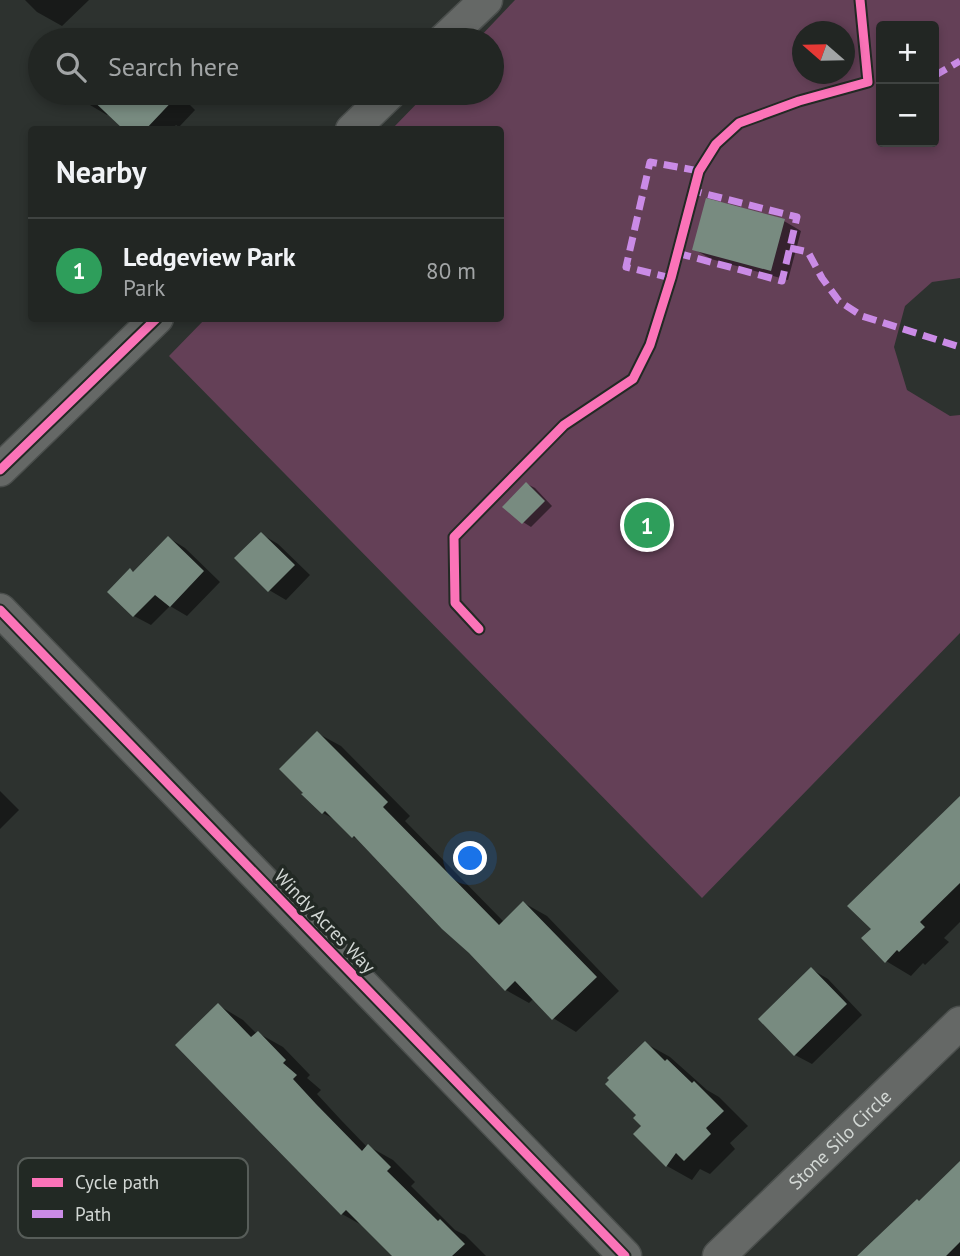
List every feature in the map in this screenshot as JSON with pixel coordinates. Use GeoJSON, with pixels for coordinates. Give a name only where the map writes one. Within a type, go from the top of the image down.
{"type":"FeatureCollection","features":[{"type":"Feature","properties":{"kind":"street"},"geometry":{"type":"LineString","coordinates":[[457,28],[486,0]]}},
{"type":"Feature","properties":{"kind":"street"},"geometry":{"type":"LineString","coordinates":[[356,126],[378,105]]}},
{"type":"Feature","properties":{"kind":"street"},"geometry":{"type":"LineString","coordinates":[[0,470],[153,322]]}},
{"type":"Feature","properties":{"kind":"street","name":"Windy Acres Way"},"geometry":{"type":"LineString","coordinates":[[0,610],[625,1256]]}},
{"type":"Feature","properties":{"kind":"street","name":"Stone Silo Circle"},"geometry":{"type":"LineString","coordinates":[[719,1256],[960,1023]]}},
{"type":"Feature","properties":{"kind":"shaded area"},"geometry":{"type":"Polygon","coordinates":[[[515,0],[960,0],[960,278],[932,282],[905,306],[894,347],[907,390],[950,416],[960,415],[960,633],[702,898],[169,356],[202,322],[504,322],[504,126],[395,126],[415,105],[504,105],[504,28],[488,28],[515,0]]]}},
{"type":"Feature","properties":{"kind":"building"},"geometry":{"type":"Polygon","coordinates":[[[98,105],[169,105],[149,126],[120,126],[98,105]]]}},
{"type":"Feature","properties":{"kind":"building"},"geometry":{"type":"Polygon","coordinates":[[[706,198],[785,219],[771,271],[692,250],[706,198]]]}},
{"type":"Feature","properties":{"kind":"building"},"geometry":{"type":"Polygon","coordinates":[[[526,482],[545,501],[522,524],[502,507],[526,482]]]}},
{"type":"Feature","properties":{"kind":"building"},"geometry":{"type":"Polygon","coordinates":[[[261,532],[295,565],[268,592],[234,558],[261,532]]]}},
{"type":"Feature","properties":{"kind":"building"},"geometry":{"type":"Polygon","coordinates":[[[168,536],[204,571],[170,607],[155,595],[133,617],[107,592],[130,568],[133,572],[168,536]]]}},
{"type":"Feature","properties":{"kind":"building"},"geometry":{"type":"Polygon","coordinates":[[[317,731],[388,802],[383,807],[499,925],[523,901],[597,977],[552,1020],[515,981],[505,991],[354,836],[352,838],[325,811],[322,814],[279,769],[317,731]]]}},
{"type":"Feature","properties":{"kind":"building"},"geometry":{"type":"Polygon","coordinates":[[[960,796],[960,883],[920,922],[925,927],[885,963],[861,938],[871,929],[847,906],[960,796]]]}},
{"type":"Feature","properties":{"kind":"building"},"geometry":{"type":"Polygon","coordinates":[[[811,967],[847,1004],[794,1056],[758,1019],[811,967]]]}},
{"type":"Feature","properties":{"kind":"building"},"geometry":{"type":"Polygon","coordinates":[[[218,1003],[251,1037],[258,1031],[286,1060],[283,1063],[297,1075],[293,1079],[316,1104],[362,1151],[368,1144],[391,1167],[387,1171],[465,1244],[452,1256],[392,1256],[346,1210],[341,1215],[175,1045],[218,1003]]]}},
{"type":"Feature","properties":{"kind":"building"},"geometry":{"type":"Polygon","coordinates":[[[645,1041],[665,1061],[667,1059],[692,1083],[694,1081],[724,1111],[706,1128],[711,1134],[684,1161],[676,1153],[666,1167],[633,1134],[641,1126],[633,1118],[636,1115],[605,1084],[609,1080],[607,1078],[645,1041]]]}},
{"type":"Feature","properties":{"kind":"building"},"geometry":{"type":"Polygon","coordinates":[[[960,1161],[960,1242],[946,1256],[857,1256],[917,1199],[919,1201],[960,1161]]]}},
{"type":"Feature","properties":{"kind":"marked path"},"geometry":{"type":"LineString","coordinates":[[939,73],[960,61]]}},
{"type":"Feature","properties":{"kind":"marked path"},"geometry":{"type":"LineString","coordinates":[[671,278],[626,267],[650,162],[699,171]]}},
{"type":"Feature","properties":{"kind":"marked path"},"geometry":{"type":"LineString","coordinates":[[677,253],[782,281],[797,217],[694,191]]}},
{"type":"Feature","properties":{"kind":"marked path"},"geometry":{"type":"LineString","coordinates":[[790,248],[808,252],[839,301],[862,316],[960,347]]}},
{"type":"Feature","properties":{"kind":"cycle path"},"geometry":{"type":"LineString","coordinates":[[479,629],[455,603],[454,537],[564,425],[633,379],[650,345],[699,171],[716,144],[739,123],[799,101],[868,82],[860,0]]}},
{"type":"Feature","properties":{"kind":"cycle path"},"geometry":{"type":"LineString","coordinates":[[0,470],[153,322]]}},
{"type":"Feature","properties":{"kind":"cycle path"},"geometry":{"type":"LineString","coordinates":[[0,610],[625,1256]]}},
{"type":"Feature","properties":{"kind":"place","name":"Ledgeview Park"},"geometry":{"type":"Point","coordinates":[647,525]}}]}
